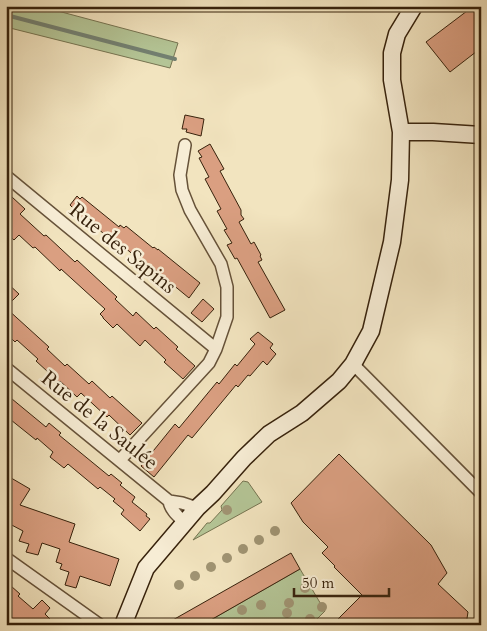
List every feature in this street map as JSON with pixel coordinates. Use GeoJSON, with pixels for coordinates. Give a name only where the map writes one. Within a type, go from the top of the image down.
{"type":"FeatureCollection","features":[{"type":"Feature","properties":{"kind":"main road"},"geometry":{"type":"LineString","coordinates":[[123,625],[146,568],[197,508],[244,458],[269,434],[302,413],[339,381],[353,364],[371,331],[392,242],[400,180],[402,132],[392,80],[392,53],[397,34],[414,6]]}},
{"type":"Feature","properties":{"kind":"main road"},"geometry":{"type":"LineString","coordinates":[[402,132],[481,135]]}},
{"type":"Feature","properties":{"kind":"street"},"geometry":{"type":"LineString","coordinates":[[120,460],[209,363],[227,317],[227,287],[221,264],[190,210],[182,190],[180,175],[185,146]]}},
{"type":"Feature","properties":{"kind":"street","name":"Rue des Sapins"},"geometry":{"type":"LineString","coordinates":[[6,176],[216,349]]}},
{"type":"Feature","properties":{"kind":"street"},"geometry":{"type":"LineString","coordinates":[[353,364],[481,493]]}},
{"type":"Feature","properties":{"kind":"street","name":"Rue de la Saulée"},"geometry":{"type":"LineString","coordinates":[[6,368],[169,501],[197,508]]}},
{"type":"Feature","properties":{"kind":"street","name":"Rue de la Saulée"},"geometry":{"type":"LineString","coordinates":[[169,501],[169,506],[185,523]]}},
{"type":"Feature","properties":{"kind":"street"},"geometry":{"type":"LineString","coordinates":[[6,558],[100,625]]}},
{"type":"Feature","properties":{"kind":"green space"},"geometry":{"type":"Polygon","coordinates":[[[6,6],[39,6],[178,43],[170,68],[6,27],[6,6]]]}},
{"type":"Feature","properties":{"kind":"green space"},"geometry":{"type":"Polygon","coordinates":[[[243,481],[248,482],[262,502],[193,540],[207,523],[210,523],[222,510],[221,506],[243,481]]]}},
{"type":"Feature","properties":{"kind":"green space"},"geometry":{"type":"Polygon","coordinates":[[[300,569],[325,611],[311,625],[202,625],[300,569]]]}},
{"type":"Feature","properties":{"kind":"building"},"geometry":{"type":"Polygon","coordinates":[[[463,6],[481,6],[481,48],[450,72],[426,42],[467,11],[463,6]]]}},
{"type":"Feature","properties":{"kind":"building"},"geometry":{"type":"Polygon","coordinates":[[[185,115],[204,119],[201,136],[186,132],[187,129],[182,129],[185,115]]]}},
{"type":"Feature","properties":{"kind":"building"},"geometry":{"type":"Polygon","coordinates":[[[210,144],[224,169],[220,171],[241,210],[241,215],[244,219],[239,222],[251,244],[254,242],[261,255],[262,260],[258,262],[285,310],[270,318],[237,258],[235,259],[227,245],[232,243],[224,230],[227,229],[217,211],[221,209],[205,179],[209,177],[199,158],[202,157],[198,151],[210,144]]]}},
{"type":"Feature","properties":{"kind":"building"},"geometry":{"type":"Polygon","coordinates":[[[77,196],[80,199],[82,197],[119,227],[120,225],[124,228],[126,226],[200,283],[189,298],[106,232],[104,234],[96,227],[94,230],[71,210],[73,208],[70,205],[77,196]]]}},
{"type":"Feature","properties":{"kind":"building"},"geometry":{"type":"Polygon","coordinates":[[[12,197],[25,209],[20,214],[44,236],[46,235],[75,262],[77,260],[117,297],[115,299],[133,316],[136,312],[154,329],[156,327],[178,347],[176,349],[195,366],[183,379],[164,362],[166,360],[145,340],[140,346],[117,324],[113,328],[100,314],[105,309],[35,247],[33,248],[19,235],[14,240],[6,233],[6,204],[12,197]]]}},
{"type":"Feature","properties":{"kind":"building"},"geometry":{"type":"Polygon","coordinates":[[[6,282],[19,294],[6,307],[6,282]]]}},
{"type":"Feature","properties":{"kind":"building"},"geometry":{"type":"Polygon","coordinates":[[[203,299],[214,309],[202,322],[191,313],[203,299]]]}},
{"type":"Feature","properties":{"kind":"building"},"geometry":{"type":"Polygon","coordinates":[[[6,308],[49,347],[47,349],[65,366],[67,364],[89,384],[92,381],[142,423],[130,435],[109,415],[107,417],[81,393],[77,397],[59,382],[36,361],[38,359],[17,340],[15,342],[6,333],[6,308]]]}},
{"type":"Feature","properties":{"kind":"building"},"geometry":{"type":"Polygon","coordinates":[[[258,332],[273,344],[270,348],[276,354],[267,365],[263,361],[238,387],[236,385],[192,438],[188,435],[154,477],[141,466],[175,424],[179,428],[217,382],[219,384],[235,364],[237,366],[255,344],[250,339],[258,332]]]}},
{"type":"Feature","properties":{"kind":"building"},"geometry":{"type":"Polygon","coordinates":[[[6,394],[46,427],[49,423],[61,433],[59,435],[109,476],[111,474],[122,483],[120,485],[135,497],[132,502],[147,514],[146,516],[150,519],[140,531],[121,514],[124,510],[113,501],[115,499],[100,487],[98,489],[68,464],[64,468],[50,457],[53,452],[6,416],[6,394]]]}},
{"type":"Feature","properties":{"kind":"building"},"geometry":{"type":"Polygon","coordinates":[[[339,454],[431,545],[447,573],[438,584],[468,612],[466,625],[332,625],[362,595],[322,553],[328,547],[303,522],[291,503],[339,454]]]}},
{"type":"Feature","properties":{"kind":"building"},"geometry":{"type":"Polygon","coordinates":[[[6,475],[30,489],[20,505],[75,524],[69,542],[119,559],[110,586],[80,576],[76,588],[65,585],[69,572],[60,569],[62,564],[56,562],[60,549],[42,543],[38,555],[26,552],[29,544],[19,541],[23,531],[6,522],[6,518],[11,510],[6,508],[6,475]]]}},
{"type":"Feature","properties":{"kind":"building"},"geometry":{"type":"Polygon","coordinates":[[[291,553],[300,569],[202,625],[164,625],[291,553]]]}},
{"type":"Feature","properties":{"kind":"building"},"geometry":{"type":"Polygon","coordinates":[[[6,586],[9,588],[11,586],[20,594],[18,596],[33,609],[42,600],[50,608],[45,614],[56,625],[6,625],[6,586]]]}},
{"type":"Feature","properties":{"kind":"waterway"},"geometry":{"type":"LineString","coordinates":[[6,15],[175,59]]}}]}
